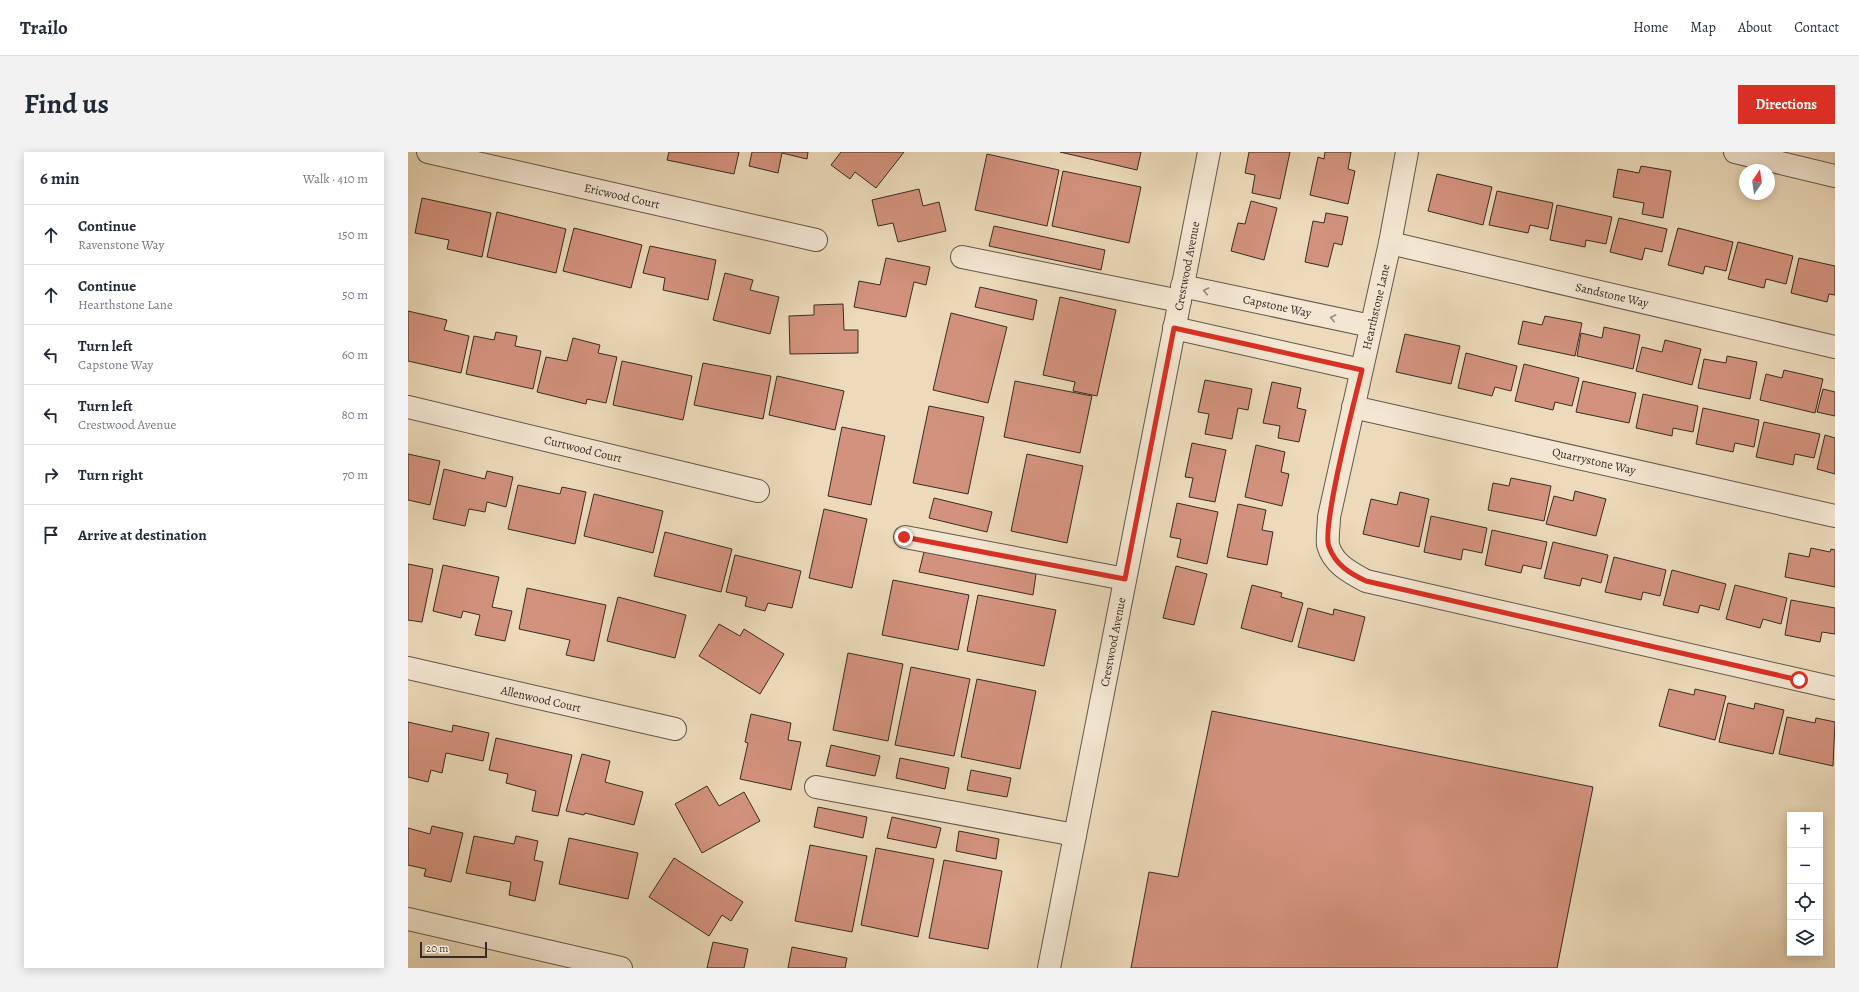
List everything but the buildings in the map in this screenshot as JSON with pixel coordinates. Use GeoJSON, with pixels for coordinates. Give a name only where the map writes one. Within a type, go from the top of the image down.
{"type":"FeatureCollection","features":[{"type":"Feature","properties":{"kind":"street","name":"Ericwood Court"},"geometry":{"type":"LineString","coordinates":[[428,152],[816,240]]}},
{"type":"Feature","properties":{"kind":"street","name":"Crestwood Avenue"},"geometry":{"type":"LineString","coordinates":[[1049,968],[1209,152]]}},
{"type":"Feature","properties":{"kind":"street","name":"Hearthstone Lane"},"geometry":{"type":"LineString","coordinates":[[1407,152],[1390,243],[1329,517],[1328,545],[1336,562],[1348,572],[1366,581],[1835,688]]}},
{"type":"Feature","properties":{"kind":"street"},"geometry":{"type":"LineString","coordinates":[[1735,152],[1835,176]]}},
{"type":"Feature","properties":{"kind":"street","name":"Sandstone Way"},"geometry":{"type":"LineString","coordinates":[[1390,243],[1835,347]]}},
{"type":"Feature","properties":{"kind":"street","name":"Capstone Way"},"geometry":{"type":"LineString","coordinates":[[962,257],[1371,326]]}},
{"type":"Feature","properties":{"kind":"street"},"geometry":{"type":"LineString","coordinates":[[1174,328],[1362,370]]}},
{"type":"Feature","properties":{"kind":"street","name":"Quarrystone Way"},"geometry":{"type":"LineString","coordinates":[[1353,406],[1835,516]]}},
{"type":"Feature","properties":{"kind":"street","name":"Curtwood Court"},"geometry":{"type":"LineString","coordinates":[[408,407],[758,491]]}},
{"type":"Feature","properties":{"kind":"street"},"geometry":{"type":"LineString","coordinates":[[904,537],[1125,579]]}},
{"type":"Feature","properties":{"kind":"street","name":"Allenwood Court"},"geometry":{"type":"LineString","coordinates":[[408,668],[675,729]]}},
{"type":"Feature","properties":{"kind":"street"},"geometry":{"type":"LineString","coordinates":[[816,786],[1075,835]]}},
{"type":"Feature","properties":{"kind":"street"},"geometry":{"type":"LineString","coordinates":[[408,919],[621,968]]}},
{"type":"Feature","properties":{"kind":"route"},"geometry":{"type":"LineString","coordinates":[[904,537],[1125,579],[1174,328],[1362,370],[1329,517],[1328,545],[1336,562],[1348,572],[1366,581],[1799,680]]}}]}
